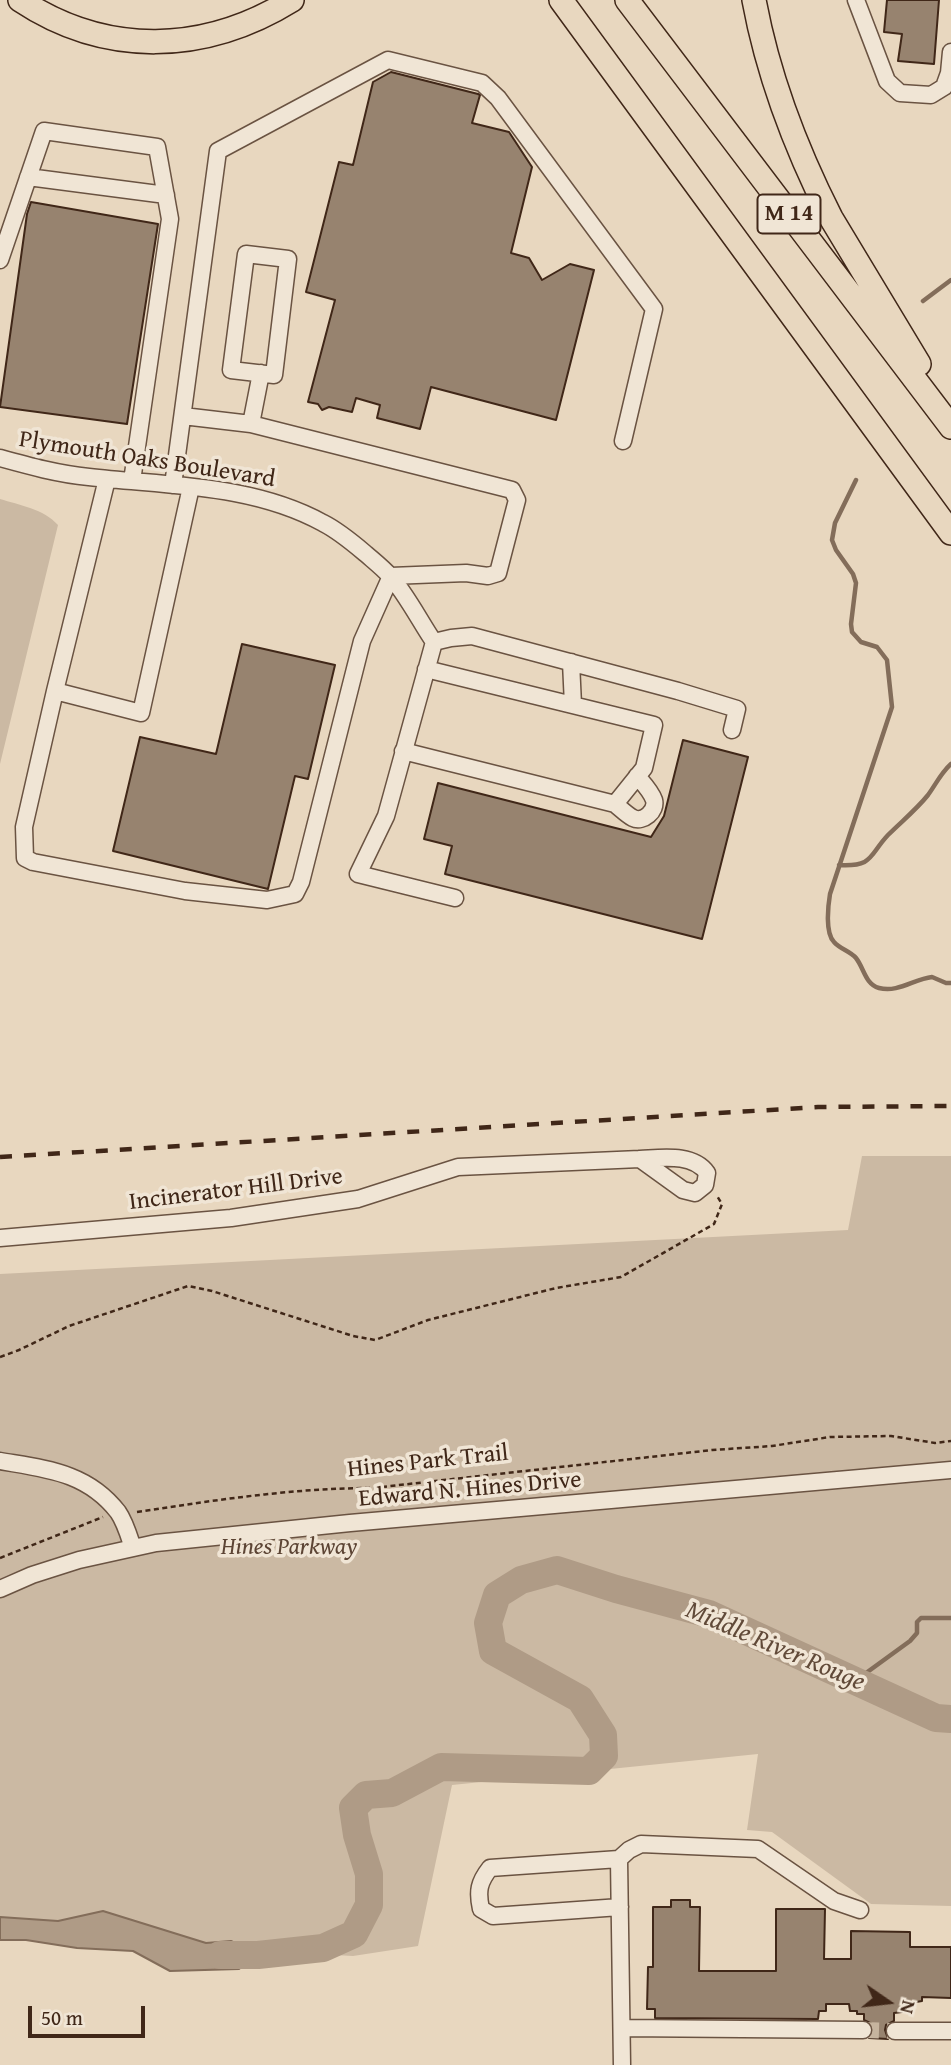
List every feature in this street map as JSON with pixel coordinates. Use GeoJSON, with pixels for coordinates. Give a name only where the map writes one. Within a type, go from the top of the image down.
{"type":"FeatureCollection","features":[{"type":"Feature","properties":{"kind":"highway"},"geometry":{"type":"LineString","coordinates":[[20,0],[53,19],[83,31],[116,39],[156,43],[218,34],[292,0]]}},
{"type":"Feature","properties":{"kind":"highway","name":"M 14"},"geometry":{"type":"LineString","coordinates":[[561,0],[951,533]]}},
{"type":"Feature","properties":{"kind":"highway","name":"M 14"},"geometry":{"type":"LineString","coordinates":[[627,0],[951,427]]}},
{"type":"Feature","properties":{"kind":"highway"},"geometry":{"type":"LineString","coordinates":[[754,0],[773,76],[818,194],[951,416]]}},
{"type":"Feature","properties":{"kind":"street"},"geometry":{"type":"LineString","coordinates":[[856,0],[887,81],[900,93],[931,95],[944,88],[951,52]]}},
{"type":"Feature","properties":{"kind":"street"},"geometry":{"type":"LineString","coordinates":[[173,485],[218,151],[388,60],[482,83],[498,97],[654,309],[623,441]]}},
{"type":"Feature","properties":{"kind":"street"},"geometry":{"type":"LineString","coordinates":[[0,260],[44,131],[157,147],[170,219],[132,481]]}},
{"type":"Feature","properties":{"kind":"street"},"geometry":{"type":"LineString","coordinates":[[28,177],[166,195]]}},
{"type":"Feature","properties":{"kind":"street"},"geometry":{"type":"LineString","coordinates":[[246,254],[288,259],[274,375],[261,373],[231,370],[246,254]]}},
{"type":"Feature","properties":{"kind":"street"},"geometry":{"type":"LineString","coordinates":[[251,424],[261,373]]}},
{"type":"Feature","properties":{"kind":"street"},"geometry":{"type":"LineString","coordinates":[[107,479],[24,827],[25,858],[33,862],[185,891],[267,900],[295,894],[301,882],[362,641],[391,576],[466,573],[488,576],[498,573],[517,500],[512,490],[251,424],[183,416]]}},
{"type":"Feature","properties":{"kind":"street","name":"Plymouth Oaks Boulevard"},"geometry":{"type":"LineString","coordinates":[[0,458],[57,472],[191,487],[271,502],[297,510],[325,523],[391,576],[434,642]]}},
{"type":"Feature","properties":{"kind":"street"},"geometry":{"type":"LineString","coordinates":[[55,691],[141,713],[191,487]]}},
{"type":"Feature","properties":{"kind":"street"},"geometry":{"type":"LineString","coordinates":[[455,898],[358,874],[386,816],[434,642],[472,636],[737,709],[732,730]]}},
{"type":"Feature","properties":{"kind":"street"},"geometry":{"type":"LineString","coordinates":[[571,662],[573,705]]}},
{"type":"Feature","properties":{"kind":"street"},"geometry":{"type":"LineString","coordinates":[[426,669],[654,725],[644,768],[615,804]]}},
{"type":"Feature","properties":{"kind":"street"},"geometry":{"type":"LineString","coordinates":[[403,751],[615,804],[634,819],[642,820],[649,815],[655,802],[637,776]]}},
{"type":"Feature","properties":{"kind":"street","name":"Incinerator Hill Drive"},"geometry":{"type":"LineString","coordinates":[[0,1238],[231,1218],[307,1207],[358,1199],[458,1167],[677,1157],[701,1165],[707,1173],[706,1178]]}},
{"type":"Feature","properties":{"kind":"street"},"geometry":{"type":"LineString","coordinates":[[640,1159],[683,1190],[695,1193],[705,1185],[706,1178]]}},
{"type":"Feature","properties":{"kind":"street"},"geometry":{"type":"LineString","coordinates":[[0,1461],[72,1476],[98,1492],[119,1514],[133,1548]]}},
{"type":"Feature","properties":{"kind":"street","name":"Edward N. Hines Drive"},"geometry":{"type":"LineString","coordinates":[[0,1589],[32,1575],[79,1560],[156,1543],[350,1523],[951,1470]]}},
{"type":"Feature","properties":{"kind":"street"},"geometry":{"type":"LineString","coordinates":[[620,1907],[493,1916],[481,1909],[478,1894],[480,1880],[491,1868],[619,1859],[641,1844],[758,1850],[834,1901],[860,1910]]}},
{"type":"Feature","properties":{"kind":"street"},"geometry":{"type":"LineString","coordinates":[[619,1859],[622,2065]]}},
{"type":"Feature","properties":{"kind":"street"},"geometry":{"type":"LineString","coordinates":[[622,2028],[863,2030]]}},
{"type":"Feature","properties":{"kind":"street"},"geometry":{"type":"LineString","coordinates":[[895,2031],[951,2031]]}},
{"type":"Feature","properties":{"kind":"path"},"geometry":{"type":"LineString","coordinates":[[0,1357],[69,1326],[188,1286],[212,1291],[353,1336],[375,1340],[441,1317],[556,1288],[621,1277],[714,1224],[722,1205],[706,1178]]}},
{"type":"Feature","properties":{"kind":"path","name":"Hines Park Trail"},"geometry":{"type":"LineString","coordinates":[[0,1558],[106,1515],[254,1494],[373,1488],[712,1450],[772,1446],[831,1437],[891,1436],[936,1443],[951,1441]]}},
{"type":"Feature","properties":{"kind":"green space"},"geometry":{"type":"Polygon","coordinates":[[[0,499],[39,511],[58,525],[0,764],[0,499]]]}},
{"type":"Feature","properties":{"kind":"green space","name":"Hines Parkway"},"geometry":{"type":"Polygon","coordinates":[[[862,1156],[951,1156],[951,1906],[871,1904],[772,1832],[747,1830],[758,1754],[452,1785],[418,1946],[353,1956],[0,1937],[0,1274],[848,1230],[862,1156]]]}},
{"type":"Feature","properties":{"kind":"shaded area"},"geometry":{"type":"Polygon","coordinates":[[[103,1911],[206,1943],[231,1941],[258,1955],[239,1969],[170,1971],[133,1951],[77,1948],[26,1940],[0,1940],[0,1917],[58,1921],[103,1911]]]}},
{"type":"Feature","properties":{"kind":"building"},"geometry":{"type":"Polygon","coordinates":[[[887,0],[939,0],[934,64],[898,61],[902,34],[884,32],[887,0]]]}},
{"type":"Feature","properties":{"kind":"building"},"geometry":{"type":"Polygon","coordinates":[[[391,72],[480,95],[472,123],[509,132],[532,167],[511,253],[529,258],[542,280],[570,264],[594,270],[556,420],[431,387],[420,429],[377,418],[380,405],[356,398],[352,412],[329,407],[322,410],[318,404],[308,402],[335,300],[306,292],[339,162],[353,165],[373,82],[391,72]]]}},
{"type":"Feature","properties":{"kind":"building"},"geometry":{"type":"Polygon","coordinates":[[[31,202],[158,224],[127,424],[0,407],[27,214],[31,202]]]}},
{"type":"Feature","properties":{"kind":"building"},"geometry":{"type":"Polygon","coordinates":[[[242,644],[335,665],[308,779],[295,776],[268,889],[113,851],[140,737],[216,754],[242,644]]]}},
{"type":"Feature","properties":{"kind":"building"},"geometry":{"type":"Polygon","coordinates":[[[683,740],[748,757],[702,939],[445,874],[452,846],[424,839],[438,783],[651,837],[664,816],[683,740]]]}},
{"type":"Feature","properties":{"kind":"building"},"geometry":{"type":"Polygon","coordinates":[[[671,1900],[690,1900],[690,1907],[700,1907],[699,1971],[776,1971],[776,1909],[825,1909],[824,1959],[851,1959],[851,1931],[910,1932],[910,1947],[951,1947],[951,1998],[922,1997],[922,2001],[910,2003],[910,2011],[894,2013],[894,2021],[886,2025],[888,2039],[869,2038],[873,2031],[872,2024],[864,2020],[864,2014],[850,2011],[849,2004],[826,2004],[826,2011],[819,2011],[818,2019],[655,2018],[655,2009],[647,2009],[648,1967],[653,1967],[653,1907],[671,1907],[671,1900]]]}},
{"type":"Feature","properties":{"kind":"waterway"},"geometry":{"type":"LineString","coordinates":[[923,301],[951,280]]}},
{"type":"Feature","properties":{"kind":"waterway"},"geometry":{"type":"LineString","coordinates":[[856,480],[835,523],[832,540],[856,583],[852,632],[861,642],[877,647],[887,660],[892,707],[830,894],[829,932],[836,944],[856,958],[874,986],[893,989],[932,977],[951,983]]}},
{"type":"Feature","properties":{"kind":"waterway"},"geometry":{"type":"LineString","coordinates":[[839,865],[859,864],[870,858],[888,835],[928,795],[951,764]]}},
{"type":"Feature","properties":{"kind":"waterway","name":"Middle River Rouge"},"geometry":{"type":"LineString","coordinates":[[220,1955],[258,1955],[323,1948],[354,1934],[369,1905],[369,1874],[357,1835],[353,1808],[366,1795],[392,1793],[441,1767],[589,1771],[604,1756],[603,1735],[580,1699],[493,1651],[488,1623],[497,1595],[521,1580],[557,1570],[709,1614],[936,1718],[951,1719]]}},
{"type":"Feature","properties":{"kind":"waterway"},"geometry":{"type":"LineString","coordinates":[[855,1681],[910,1641],[917,1633],[917,1622],[921,1618],[951,1618]]}},
{"type":"Feature","properties":{"kind":"tunnel"},"geometry":{"type":"LineString","coordinates":[[863,2030],[895,2031]]}},
{"type":"Feature","properties":{"kind":"railway"},"geometry":{"type":"LineString","coordinates":[[0,1157],[818,1107],[951,1106]]}}]}
